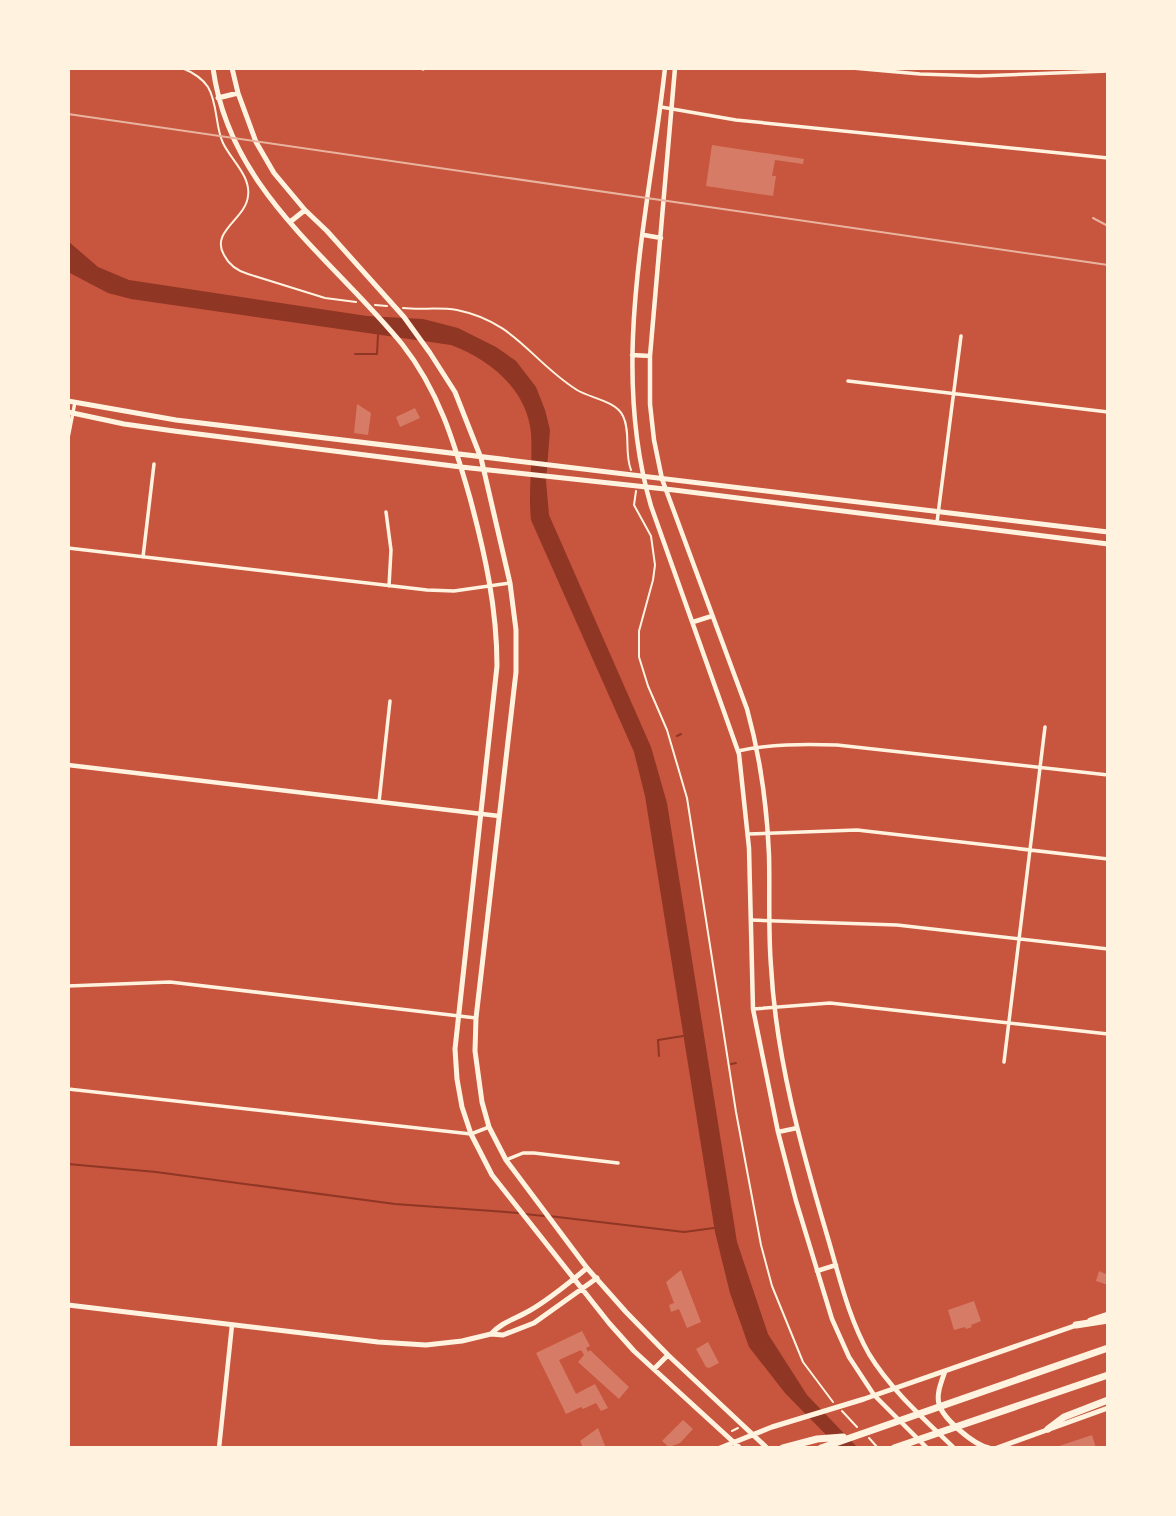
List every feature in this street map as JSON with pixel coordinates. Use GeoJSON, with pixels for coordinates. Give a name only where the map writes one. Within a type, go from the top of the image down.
{"type":"FeatureCollection","features":[{"type":"Feature","properties":{"kind":"highway"},"geometry":{"type":"LineString","coordinates":[[1076,1325],[1108,1320]]}},
{"type":"Feature","properties":{"kind":"highway"},"geometry":{"type":"LineString","coordinates":[[821,1448],[1108,1348]]}},
{"type":"Feature","properties":{"kind":"highway"},"geometry":{"type":"LineString","coordinates":[[894,1448],[1108,1375]]}},
{"type":"Feature","properties":{"kind":"highway"},"geometry":{"type":"LineString","coordinates":[[1048,1429],[1065,1417],[1108,1400]]}},
{"type":"Feature","properties":{"kind":"highway"},"geometry":{"type":"LineString","coordinates":[[783,1448],[817,1439],[854,1436]]}},
{"type":"Feature","properties":{"kind":"main road"},"geometry":{"type":"LineString","coordinates":[[213,68],[219,99],[232,139],[262,190],[402,345],[424,376],[447,420],[492,586],[497,632],[497,666],[455,1049],[462,1107],[471,1134],[492,1175],[609,1323],[654,1369],[740,1448]]}},
{"type":"Feature","properties":{"kind":"main road"},"geometry":{"type":"LineString","coordinates":[[232,68],[256,142],[274,173],[389,301],[430,353],[455,392],[484,469],[510,583],[516,630],[516,672],[476,1018],[475,1051],[479,1086],[489,1127],[506,1160],[587,1268],[668,1355],[767,1448]]}},
{"type":"Feature","properties":{"kind":"main road"},"geometry":{"type":"LineString","coordinates":[[219,99],[238,93]]}},
{"type":"Feature","properties":{"kind":"main road"},"geometry":{"type":"LineString","coordinates":[[290,222],[305,210]]}},
{"type":"Feature","properties":{"kind":"main road"},"geometry":{"type":"LineString","coordinates":[[424,376],[439,367]]}},
{"type":"Feature","properties":{"kind":"main road"},"geometry":{"type":"LineString","coordinates":[[72,402],[176,420],[1108,532]]}},
{"type":"Feature","properties":{"kind":"main road"},"geometry":{"type":"LineString","coordinates":[[70,413],[137,426],[461,467],[667,489],[1108,544]]}},
{"type":"Feature","properties":{"kind":"main road"},"geometry":{"type":"LineString","coordinates":[[779,503],[780,492]]}},
{"type":"Feature","properties":{"kind":"main road"},"geometry":{"type":"LineString","coordinates":[[1026,534],[1028,522]]}},
{"type":"Feature","properties":{"kind":"main road"},"geometry":{"type":"LineString","coordinates":[[491,1334],[498,1325],[527,1312],[587,1268]]}},
{"type":"Feature","properties":{"kind":"main road"},"geometry":{"type":"LineString","coordinates":[[68,1305],[405,1345],[445,1344],[491,1334],[503,1335],[534,1323],[597,1278]]}},
{"type":"Feature","properties":{"kind":"main road"},"geometry":{"type":"LineString","coordinates":[[720,1448],[772,1427],[864,1399],[1108,1314]]}},
{"type":"Feature","properties":{"kind":"main road"},"geometry":{"type":"LineString","coordinates":[[654,1369],[668,1355]]}},
{"type":"Feature","properties":{"kind":"main road"},"geometry":{"type":"LineString","coordinates":[[945,1371],[938,1392],[938,1403],[942,1412],[971,1441],[989,1448]]}},
{"type":"Feature","properties":{"kind":"main road"},"geometry":{"type":"LineString","coordinates":[[997,1448],[1108,1408]]}},
{"type":"Feature","properties":{"kind":"street"},"geometry":{"type":"LineString","coordinates":[[665,68],[635,299],[632,355],[634,410],[642,477],[738,751],[748,834],[753,1009],[778,1132],[817,1271],[840,1340],[852,1364],[874,1395],[927,1448]]}},
{"type":"Feature","properties":{"kind":"street"},"geometry":{"type":"LineString","coordinates":[[675,68],[650,356],[651,417],[662,479],[747,709],[758,747],[767,833],[775,1007],[797,1128],[836,1265],[862,1340],[893,1388],[954,1448]]}},
{"type":"Feature","properties":{"kind":"street"},"geometry":{"type":"LineString","coordinates":[[852,68],[979,76],[1108,71]]}},
{"type":"Feature","properties":{"kind":"street"},"geometry":{"type":"LineString","coordinates":[[661,107],[736,120],[1108,158]]}},
{"type":"Feature","properties":{"kind":"street"},"geometry":{"type":"LineString","coordinates":[[644,235],[662,237]]}},
{"type":"Feature","properties":{"kind":"street"},"geometry":{"type":"LineString","coordinates":[[937,524],[961,337]]}},
{"type":"Feature","properties":{"kind":"street"},"geometry":{"type":"LineString","coordinates":[[632,355],[650,356]]}},
{"type":"Feature","properties":{"kind":"street"},"geometry":{"type":"LineString","coordinates":[[848,381],[1108,412]]}},
{"type":"Feature","properties":{"kind":"street"},"geometry":{"type":"LineString","coordinates":[[68,438],[72,402]]}},
{"type":"Feature","properties":{"kind":"street"},"geometry":{"type":"LineString","coordinates":[[143,557],[154,464]]}},
{"type":"Feature","properties":{"kind":"street"},"geometry":{"type":"LineString","coordinates":[[386,512],[391,550],[389,586]]}},
{"type":"Feature","properties":{"kind":"street"},"geometry":{"type":"LineString","coordinates":[[68,548],[389,586],[454,591],[510,583]]}},
{"type":"Feature","properties":{"kind":"street"},"geometry":{"type":"LineString","coordinates":[[693,622],[712,616]]}},
{"type":"Feature","properties":{"kind":"street"},"geometry":{"type":"LineString","coordinates":[[379,802],[390,701]]}},
{"type":"Feature","properties":{"kind":"street"},"geometry":{"type":"LineString","coordinates":[[1004,1062],[1045,727]]}},
{"type":"Feature","properties":{"kind":"street"},"geometry":{"type":"LineString","coordinates":[[738,751],[801,744],[837,745],[1108,775]]}},
{"type":"Feature","properties":{"kind":"street"},"geometry":{"type":"LineString","coordinates":[[68,765],[499,816]]}},
{"type":"Feature","properties":{"kind":"street"},"geometry":{"type":"LineString","coordinates":[[748,834],[857,830],[1108,859]]}},
{"type":"Feature","properties":{"kind":"street"},"geometry":{"type":"LineString","coordinates":[[750,920],[897,925],[1108,949]]}},
{"type":"Feature","properties":{"kind":"street"},"geometry":{"type":"LineString","coordinates":[[68,986],[170,982],[476,1018]]}},
{"type":"Feature","properties":{"kind":"street"},"geometry":{"type":"LineString","coordinates":[[753,1009],[830,1003],[1108,1034]]}},
{"type":"Feature","properties":{"kind":"street"},"geometry":{"type":"LineString","coordinates":[[68,1090],[471,1134],[489,1127]]}},
{"type":"Feature","properties":{"kind":"street"},"geometry":{"type":"LineString","coordinates":[[778,1132],[797,1128]]}},
{"type":"Feature","properties":{"kind":"street"},"geometry":{"type":"LineString","coordinates":[[506,1160],[523,1153],[534,1153],[618,1163]]}},
{"type":"Feature","properties":{"kind":"street"},"geometry":{"type":"LineString","coordinates":[[817,1271],[836,1265]]}},
{"type":"Feature","properties":{"kind":"street"},"geometry":{"type":"LineString","coordinates":[[219,1448],[232,1325]]}},
{"type":"Feature","properties":{"kind":"path"},"geometry":{"type":"LineString","coordinates":[[637,491],[634,505],[651,537],[655,565],[639,631],[639,657],[667,730],[687,798],[736,1112],[766,1268],[803,1362],[825,1392],[878,1448]]}},
{"type":"Feature","properties":{"kind":"path"},"geometry":{"type":"LineString","coordinates":[[732,1431],[739,1427]]}},
{"type":"Feature","properties":{"kind":"shaded area"},"geometry":{"type":"Polygon","coordinates":[[[68,241],[98,267],[129,280],[367,316],[423,319],[458,328],[496,347],[516,361],[536,387],[550,430],[546,481],[549,515],[651,747],[667,803],[737,1242],[768,1334],[807,1395],[858,1448],[839,1448],[785,1393],[749,1347],[730,1293],[715,1232],[645,796],[634,752],[531,520],[531,433],[528,417],[514,390],[492,367],[451,345],[131,299],[108,293],[68,272],[68,241]]]}},
{"type":"Feature","properties":{"kind":"building"},"geometry":{"type":"Polygon","coordinates":[[[712,145],[804,159],[803,164],[775,160],[772,176],[776,176],[773,196],[706,186],[712,145]]]}},
{"type":"Feature","properties":{"kind":"building"},"geometry":{"type":"Polygon","coordinates":[[[357,404],[371,413],[368,435],[354,433],[357,404]]]}},
{"type":"Feature","properties":{"kind":"building"},"geometry":{"type":"Polygon","coordinates":[[[415,408],[420,418],[400,427],[396,417],[415,408]]]}},
{"type":"Feature","properties":{"kind":"building"},"geometry":{"type":"Polygon","coordinates":[[[681,1270],[701,1322],[687,1328],[679,1309],[671,1312],[669,1305],[674,1303],[666,1282],[681,1270]]]}},
{"type":"Feature","properties":{"kind":"building"},"geometry":{"type":"Polygon","coordinates":[[[1099,1271],[1108,1275],[1108,1285],[1096,1281],[1099,1271]]]}},
{"type":"Feature","properties":{"kind":"building"},"geometry":{"type":"Polygon","coordinates":[[[974,1301],[981,1321],[966,1329],[954,1330],[948,1310],[974,1301]]]}},
{"type":"Feature","properties":{"kind":"building"},"geometry":{"type":"Polygon","coordinates":[[[582,1331],[590,1346],[586,1348],[588,1352],[590,1350],[629,1387],[619,1399],[578,1362],[584,1355],[581,1350],[559,1360],[576,1394],[595,1384],[608,1408],[601,1411],[596,1403],[566,1414],[536,1353],[582,1331]]]}},
{"type":"Feature","properties":{"kind":"building"},"geometry":{"type":"Polygon","coordinates":[[[708,1342],[719,1363],[709,1368],[696,1349],[708,1342]]]}},
{"type":"Feature","properties":{"kind":"building"},"geometry":{"type":"Polygon","coordinates":[[[683,1420],[693,1429],[680,1443],[669,1447],[662,1441],[683,1420]]]}},
{"type":"Feature","properties":{"kind":"building"},"geometry":{"type":"Polygon","coordinates":[[[598,1428],[605,1446],[583,1448],[580,1441],[598,1428]]]}},
{"type":"Feature","properties":{"kind":"building"},"geometry":{"type":"Polygon","coordinates":[[[1092,1435],[1096,1448],[1056,1448],[1056,1447],[1092,1435]]]}},
{"type":"Feature","properties":{"kind":"waterway"},"geometry":{"type":"LineString","coordinates":[[355,354],[377,354],[378,335]]}},
{"type":"Feature","properties":{"kind":"waterway"},"geometry":{"type":"LineString","coordinates":[[677,736],[681,734]]}},
{"type":"Feature","properties":{"kind":"waterway"},"geometry":{"type":"LineString","coordinates":[[659,1056],[658,1040],[683,1036]]}},
{"type":"Feature","properties":{"kind":"waterway"},"geometry":{"type":"LineString","coordinates":[[731,1064],[736,1063]]}},
{"type":"Feature","properties":{"kind":"waterway"},"geometry":{"type":"LineString","coordinates":[[68,1164],[156,1172],[395,1204],[519,1213]]}},
{"type":"Feature","properties":{"kind":"waterway"},"geometry":{"type":"LineString","coordinates":[[525,1214],[544,1216]]}},
{"type":"Feature","properties":{"kind":"waterway"},"geometry":{"type":"LineString","coordinates":[[549,1216],[684,1232],[714,1228]]}},
{"type":"Feature","properties":{"kind":"railway"},"geometry":{"type":"LineString","coordinates":[[68,114],[1108,265]]}},
{"type":"Feature","properties":{"kind":"railway"},"geometry":{"type":"LineString","coordinates":[[1093,218],[1108,226]]}}]}
